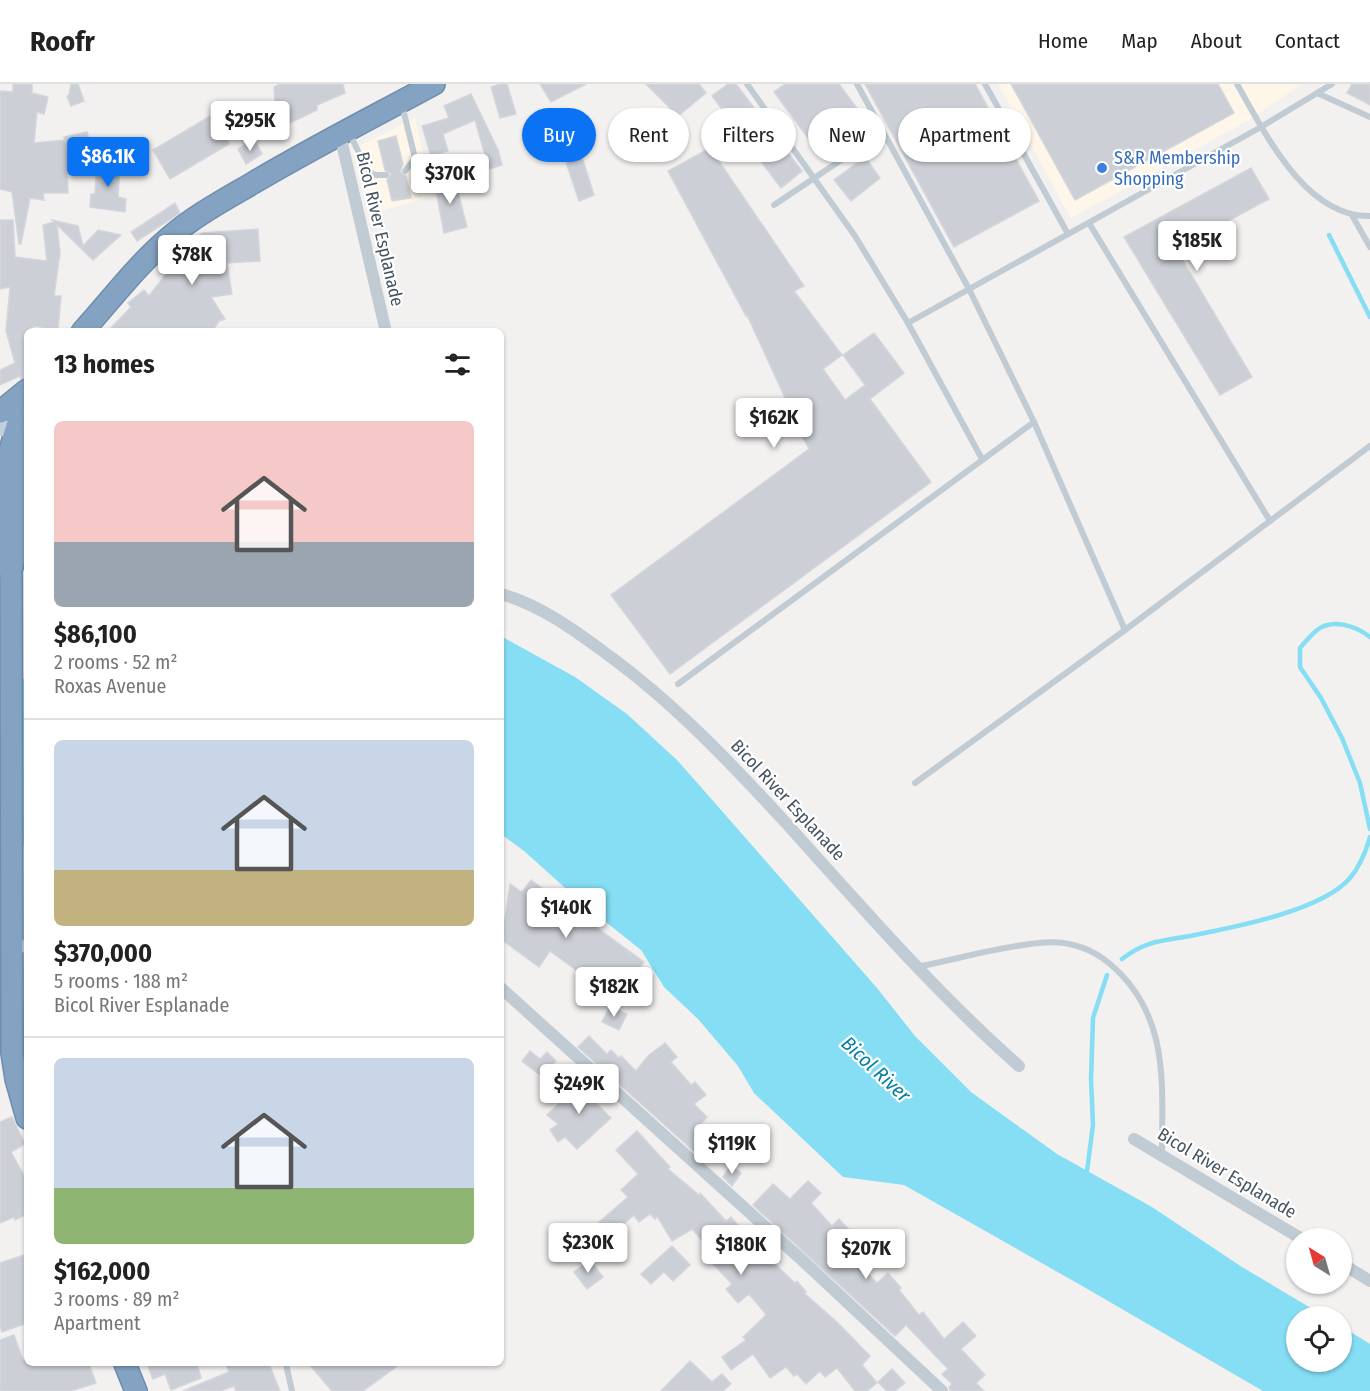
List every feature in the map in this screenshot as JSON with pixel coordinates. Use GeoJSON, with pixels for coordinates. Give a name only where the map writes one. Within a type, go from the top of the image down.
{"type":"FeatureCollection","features":[{"type":"Feature","properties":{"kind":"highway"},"geometry":{"type":"LineString","coordinates":[[86,328],[137,267],[185,225],[274,171],[434,84]]}},
{"type":"Feature","properties":{"kind":"highway"},"geometry":{"type":"LineString","coordinates":[[0,412],[24,392]]}},
{"type":"Feature","properties":{"kind":"highway"},"geometry":{"type":"LineString","coordinates":[[24,411],[16,434],[1,498],[3,536],[11,574],[11,890],[19,947],[5,1016],[16,1079],[24,1107]]}},
{"type":"Feature","properties":{"kind":"highway"},"geometry":{"type":"LineString","coordinates":[[16,434],[24,465]]}},
{"type":"Feature","properties":{"kind":"highway"},"geometry":{"type":"LineString","coordinates":[[11,574],[20,534],[24,482]]}},
{"type":"Feature","properties":{"kind":"highway"},"geometry":{"type":"LineString","coordinates":[[126,1366],[136,1391]]}},
{"type":"Feature","properties":{"kind":"street","name":"Bicol River Esplanade"},"geometry":{"type":"LineString","coordinates":[[344,133],[385,328]]}},
{"type":"Feature","properties":{"kind":"street","name":"Bicol River Esplanade"},"geometry":{"type":"LineString","coordinates":[[504,595],[545,614],[586,638],[664,698],[736,770],[917,967],[987,1038],[1019,1066]]}},
{"type":"Feature","properties":{"kind":"street"},"geometry":{"type":"LineString","coordinates":[[504,991],[802,1260],[942,1391]]}},
{"type":"Feature","properties":{"kind":"street","name":"Bicol River Esplanade"},"geometry":{"type":"LineString","coordinates":[[1134,1139],[1286,1230]]}},
{"type":"Feature","properties":{"kind":"street"},"geometry":{"type":"LineString","coordinates":[[1352,1270],[1370,1281]]}},
{"type":"Feature","properties":{"kind":"lane"},"geometry":{"type":"LineString","coordinates":[[747,84],[855,236],[908,323],[982,459]]}},
{"type":"Feature","properties":{"kind":"lane"},"geometry":{"type":"LineString","coordinates":[[856,84],[870,108]]}},
{"type":"Feature","properties":{"kind":"lane"},"geometry":{"type":"LineString","coordinates":[[985,84],[1068,234]]}},
{"type":"Feature","properties":{"kind":"lane"},"geometry":{"type":"LineString","coordinates":[[1237,84],[1278,153],[1314,195],[1330,207],[1353,217],[1370,216]]}},
{"type":"Feature","properties":{"kind":"lane"},"geometry":{"type":"LineString","coordinates":[[908,323],[1261,127],[1332,84]]}},
{"type":"Feature","properties":{"kind":"lane"},"geometry":{"type":"LineString","coordinates":[[1317,93],[1370,117]]}},
{"type":"Feature","properties":{"kind":"lane"},"geometry":{"type":"LineString","coordinates":[[401,102],[415,158],[405,171]]}},
{"type":"Feature","properties":{"kind":"lane"},"geometry":{"type":"LineString","coordinates":[[344,133],[366,168],[374,175],[386,175]]}},
{"type":"Feature","properties":{"kind":"lane"},"geometry":{"type":"LineString","coordinates":[[886,137],[969,289],[1034,422],[1125,630]]}},
{"type":"Feature","properties":{"kind":"lane"},"geometry":{"type":"LineString","coordinates":[[774,205],[837,162]]}},
{"type":"Feature","properties":{"kind":"lane"},"geometry":{"type":"LineString","coordinates":[[1353,217],[1370,247]]}},
{"type":"Feature","properties":{"kind":"lane"},"geometry":{"type":"LineString","coordinates":[[1089,223],[1270,521]]}},
{"type":"Feature","properties":{"kind":"lane"},"geometry":{"type":"LineString","coordinates":[[678,684],[1034,422]]}},
{"type":"Feature","properties":{"kind":"lane"},"geometry":{"type":"LineString","coordinates":[[915,783],[1125,630],[1370,446]]}},
{"type":"Feature","properties":{"kind":"lane"},"geometry":{"type":"LineString","coordinates":[[917,967],[1039,943],[1068,943],[1082,946],[1101,956],[1129,980],[1143,1000],[1155,1032],[1162,1080],[1162,1156]]}},
{"type":"Feature","properties":{"kind":"lane"},"geometry":{"type":"LineString","coordinates":[[286,1366],[292,1391]]}},
{"type":"Feature","properties":{"kind":"shaded area","name":"S&R Membership Shopping"},"geometry":{"type":"Polygon","coordinates":[[[998,84],[1302,84],[1252,118],[1071,218],[1031,145],[1031,108],[1011,108],[998,84]]]}},
{"type":"Feature","properties":{"kind":"shaded area"},"geometry":{"type":"Polygon","coordinates":[[[415,118],[432,196],[369,215],[352,150],[415,118]]]}},
{"type":"Feature","properties":{"kind":"water","name":"Bicol River"},"geometry":{"type":"Polygon","coordinates":[[[504,638],[575,677],[627,714],[678,761],[877,988],[915,1036],[971,1092],[1057,1154],[1152,1207],[1242,1267],[1308,1306],[1286,1306],[1286,1372],[1352,1372],[1352,1333],[1370,1344],[1370,1391],[1263,1391],[904,1185],[843,1177],[754,1093],[738,1066],[698,1019],[664,987],[641,950],[504,836],[504,638]]]}},
{"type":"Feature","properties":{"kind":"water"},"geometry":{"type":"Polygon","coordinates":[[[24,678],[24,845],[0,854],[0,697],[24,678]]]}},
{"type":"Feature","properties":{"kind":"building"},"geometry":{"type":"Polygon","coordinates":[[[13,84],[32,84],[32,93],[48,97],[44,114],[37,112],[34,143],[65,140],[64,137],[87,132],[96,168],[67,170],[68,193],[43,193],[44,200],[30,198],[21,244],[19,244],[12,192],[0,189],[0,91],[13,92],[13,84]]]}},
{"type":"Feature","properties":{"kind":"building"},"geometry":{"type":"Polygon","coordinates":[[[71,84],[78,84],[84,101],[71,106],[67,96],[71,84]]]}},
{"type":"Feature","properties":{"kind":"building"},"geometry":{"type":"Polygon","coordinates":[[[280,84],[343,84],[345,93],[317,105],[317,110],[277,129],[274,87],[280,84]]]}},
{"type":"Feature","properties":{"kind":"building"},"geometry":{"type":"Polygon","coordinates":[[[507,84],[516,114],[500,118],[491,87],[507,84]]]}},
{"type":"Feature","properties":{"kind":"building"},"geometry":{"type":"Polygon","coordinates":[[[540,84],[586,84],[551,102],[540,84]]]}},
{"type":"Feature","properties":{"kind":"building"},"geometry":{"type":"Polygon","coordinates":[[[646,84],[699,84],[706,93],[688,108],[670,108],[646,84]]]}},
{"type":"Feature","properties":{"kind":"building"},"geometry":{"type":"Polygon","coordinates":[[[728,84],[736,84],[754,108],[721,108],[712,96],[728,84]]]}},
{"type":"Feature","properties":{"kind":"building"},"geometry":{"type":"Polygon","coordinates":[[[785,84],[839,84],[857,108],[808,108],[808,138],[796,122],[796,108],[786,108],[774,92],[785,84]]]}},
{"type":"Feature","properties":{"kind":"building"},"geometry":{"type":"Polygon","coordinates":[[[865,84],[975,84],[988,108],[898,108],[898,144],[886,122],[886,108],[878,108],[865,84]]]}},
{"type":"Feature","properties":{"kind":"building","name":"S&R Membership Shopping"},"geometry":{"type":"Polygon","coordinates":[[[1011,84],[1218,84],[1234,113],[1075,200],[1031,120],[1031,108],[1024,108],[1011,84]]]}},
{"type":"Feature","properties":{"kind":"building"},"geometry":{"type":"Polygon","coordinates":[[[1352,84],[1370,84],[1370,105],[1347,93],[1352,84]]]}},
{"type":"Feature","properties":{"kind":"building"},"geometry":{"type":"Polygon","coordinates":[[[471,94],[498,150],[502,165],[489,169],[475,120],[443,134],[448,151],[431,156],[422,126],[449,118],[444,106],[471,94]]]}},
{"type":"Feature","properties":{"kind":"building"},"geometry":{"type":"Polygon","coordinates":[[[212,115],[229,144],[170,179],[153,150],[212,115]]]}},
{"type":"Feature","properties":{"kind":"building"},"geometry":{"type":"Polygon","coordinates":[[[396,136],[403,164],[400,172],[406,176],[411,198],[392,201],[387,180],[391,174],[385,170],[378,141],[396,136]]]}},
{"type":"Feature","properties":{"kind":"building"},"geometry":{"type":"Polygon","coordinates":[[[254,139],[262,154],[246,164],[238,149],[254,139]]]}},
{"type":"Feature","properties":{"kind":"building"},"geometry":{"type":"Polygon","coordinates":[[[701,153],[701,162],[720,162],[804,286],[794,291],[842,355],[823,369],[845,400],[865,385],[843,355],[874,333],[904,373],[870,399],[931,482],[670,674],[611,595],[809,449],[784,401],[786,400],[747,315],[668,171],[689,162],[689,160],[701,153]]]}},
{"type":"Feature","properties":{"kind":"building"},"geometry":{"type":"Polygon","coordinates":[[[97,162],[120,164],[118,197],[126,199],[125,212],[90,207],[91,194],[95,194],[97,162]]]}},
{"type":"Feature","properties":{"kind":"building"},"geometry":{"type":"Polygon","coordinates":[[[566,162],[584,162],[594,195],[579,201],[566,162]]]}},
{"type":"Feature","properties":{"kind":"building"},"geometry":{"type":"Polygon","coordinates":[[[762,162],[795,162],[802,171],[781,188],[762,162]]]}},
{"type":"Feature","properties":{"kind":"building"},"geometry":{"type":"Polygon","coordinates":[[[858,162],[869,162],[880,178],[851,201],[834,180],[858,162]]]}},
{"type":"Feature","properties":{"kind":"building"},"geometry":{"type":"Polygon","coordinates":[[[908,162],[1018,162],[1039,201],[954,247],[908,162]]]}},
{"type":"Feature","properties":{"kind":"building"},"geometry":{"type":"Polygon","coordinates":[[[1251,168],[1269,199],[1176,249],[1252,377],[1220,395],[1124,237],[1251,168]]]}},
{"type":"Feature","properties":{"kind":"building"},"geometry":{"type":"Polygon","coordinates":[[[454,176],[467,227],[444,233],[434,180],[454,176]]]}},
{"type":"Feature","properties":{"kind":"building"},"geometry":{"type":"Polygon","coordinates":[[[175,203],[180,213],[137,241],[131,232],[175,203]]]}},
{"type":"Feature","properties":{"kind":"building"},"geometry":{"type":"Polygon","coordinates":[[[0,220],[13,220],[15,257],[47,261],[43,225],[54,222],[52,220],[78,226],[83,246],[98,230],[121,235],[93,260],[57,225],[60,253],[54,296],[61,296],[58,328],[33,326],[33,328],[24,328],[24,378],[21,379],[20,376],[0,385],[0,370],[15,363],[6,331],[10,287],[0,289],[0,220]]]}},
{"type":"Feature","properties":{"kind":"building"},"geometry":{"type":"Polygon","coordinates":[[[258,229],[260,261],[227,263],[232,294],[211,297],[225,319],[219,321],[215,328],[111,328],[131,307],[128,303],[144,290],[149,296],[169,270],[165,263],[202,233],[258,229]]]}},
{"type":"Feature","properties":{"kind":"building"},"geometry":{"type":"Polygon","coordinates":[[[531,880],[644,962],[617,1000],[550,951],[539,967],[504,941],[510,884],[522,892],[531,880]]]}},
{"type":"Feature","properties":{"kind":"building"},"geometry":{"type":"Polygon","coordinates":[[[610,1006],[627,1014],[619,1030],[602,1022],[610,1006]]]}},
{"type":"Feature","properties":{"kind":"building"},"geometry":{"type":"Polygon","coordinates":[[[589,1036],[607,1054],[611,1050],[619,1058],[621,1056],[636,1071],[648,1056],[665,1043],[677,1057],[671,1062],[691,1085],[695,1082],[706,1095],[694,1104],[707,1117],[695,1130],[717,1154],[707,1163],[578,1047],[589,1036]]]}},
{"type":"Feature","properties":{"kind":"building"},"geometry":{"type":"Polygon","coordinates":[[[530,1051],[540,1059],[547,1052],[556,1061],[549,1068],[567,1083],[561,1091],[522,1061],[530,1051]]]}},
{"type":"Feature","properties":{"kind":"building"},"geometry":{"type":"Polygon","coordinates":[[[587,1077],[604,1092],[594,1101],[611,1118],[577,1149],[565,1137],[558,1142],[550,1130],[558,1124],[547,1115],[587,1077]]]}},
{"type":"Feature","properties":{"kind":"building"},"geometry":{"type":"Polygon","coordinates":[[[12,1117],[24,1142],[24,1145],[11,1152],[24,1176],[24,1216],[0,1223],[0,1122],[12,1117]]]}},
{"type":"Feature","properties":{"kind":"building"},"geometry":{"type":"Polygon","coordinates":[[[637,1131],[670,1167],[668,1169],[699,1195],[700,1193],[726,1221],[731,1217],[757,1247],[795,1283],[797,1281],[806,1292],[804,1293],[870,1356],[862,1365],[877,1383],[867,1391],[855,1391],[837,1368],[825,1377],[820,1371],[806,1384],[786,1367],[770,1378],[753,1354],[731,1370],[722,1357],[746,1340],[743,1337],[766,1315],[749,1294],[738,1303],[726,1289],[732,1284],[705,1255],[711,1250],[692,1229],[672,1241],[657,1216],[655,1219],[650,1214],[639,1222],[634,1215],[603,1242],[591,1229],[628,1197],[621,1190],[638,1174],[616,1150],[637,1131]]]}},
{"type":"Feature","properties":{"kind":"building"},"geometry":{"type":"Polygon","coordinates":[[[731,1165],[741,1173],[732,1186],[723,1177],[731,1165]]]}},
{"type":"Feature","properties":{"kind":"building"},"geometry":{"type":"Polygon","coordinates":[[[808,1181],[821,1193],[811,1203],[832,1226],[839,1219],[853,1234],[847,1239],[857,1251],[850,1256],[877,1283],[888,1273],[919,1315],[923,1312],[944,1339],[963,1322],[976,1336],[961,1349],[985,1375],[976,1383],[984,1391],[950,1391],[949,1387],[952,1384],[942,1374],[948,1369],[906,1325],[895,1336],[753,1205],[773,1184],[790,1199],[808,1181]]]}},
{"type":"Feature","properties":{"kind":"building"},"geometry":{"type":"Polygon","coordinates":[[[672,1246],[690,1265],[673,1281],[664,1272],[651,1284],[641,1274],[672,1246]]]}},
{"type":"Feature","properties":{"kind":"building"},"geometry":{"type":"Polygon","coordinates":[[[24,1255],[24,1324],[2,1332],[0,1326],[0,1263],[24,1255]]]}},
{"type":"Feature","properties":{"kind":"building"},"geometry":{"type":"Polygon","coordinates":[[[590,1260],[603,1277],[587,1289],[574,1272],[590,1260]]]}},
{"type":"Feature","properties":{"kind":"building"},"geometry":{"type":"Polygon","coordinates":[[[14,1335],[24,1360],[24,1366],[90,1366],[96,1383],[71,1391],[0,1391],[0,1340],[14,1335]]]}},
{"type":"Feature","properties":{"kind":"building"},"geometry":{"type":"Polygon","coordinates":[[[690,1361],[712,1382],[722,1374],[731,1384],[723,1391],[661,1391],[690,1361]]]}},
{"type":"Feature","properties":{"kind":"building"},"geometry":{"type":"Polygon","coordinates":[[[148,1366],[198,1366],[201,1378],[171,1390],[165,1374],[153,1379],[148,1366]]]}},
{"type":"Feature","properties":{"kind":"building"},"geometry":{"type":"Polygon","coordinates":[[[227,1366],[270,1366],[280,1391],[236,1391],[234,1386],[220,1391],[183,1391],[229,1372],[227,1366]]]}},
{"type":"Feature","properties":{"kind":"building"},"geometry":{"type":"Polygon","coordinates":[[[311,1366],[397,1366],[363,1391],[332,1391],[311,1366]]]}},
{"type":"Feature","properties":{"kind":"building"},"geometry":{"type":"Polygon","coordinates":[[[892,1369],[905,1383],[895,1391],[887,1391],[878,1382],[892,1369]]]}},
{"type":"Feature","properties":{"kind":"waterway"},"geometry":{"type":"LineString","coordinates":[[1329,235],[1370,317]]}},
{"type":"Feature","properties":{"kind":"waterway"},"geometry":{"type":"LineString","coordinates":[[1370,637],[1351,627],[1330,624],[1317,630],[1300,648],[1300,667],[1321,698],[1342,738],[1360,783],[1370,829]]}},
{"type":"Feature","properties":{"kind":"waterway"},"geometry":{"type":"LineString","coordinates":[[1122,959],[1148,944],[1278,916],[1320,899],[1350,878],[1362,858],[1370,837]]}},
{"type":"Feature","properties":{"kind":"waterway"},"geometry":{"type":"LineString","coordinates":[[1083,1176],[1087,1171],[1093,1125],[1091,1079],[1093,1018],[1107,975]]}},
{"type":"Feature","properties":{"kind":"place","name":"S&R Membership Shopping"},"geometry":{"type":"Point","coordinates":[1102,168]}}]}
